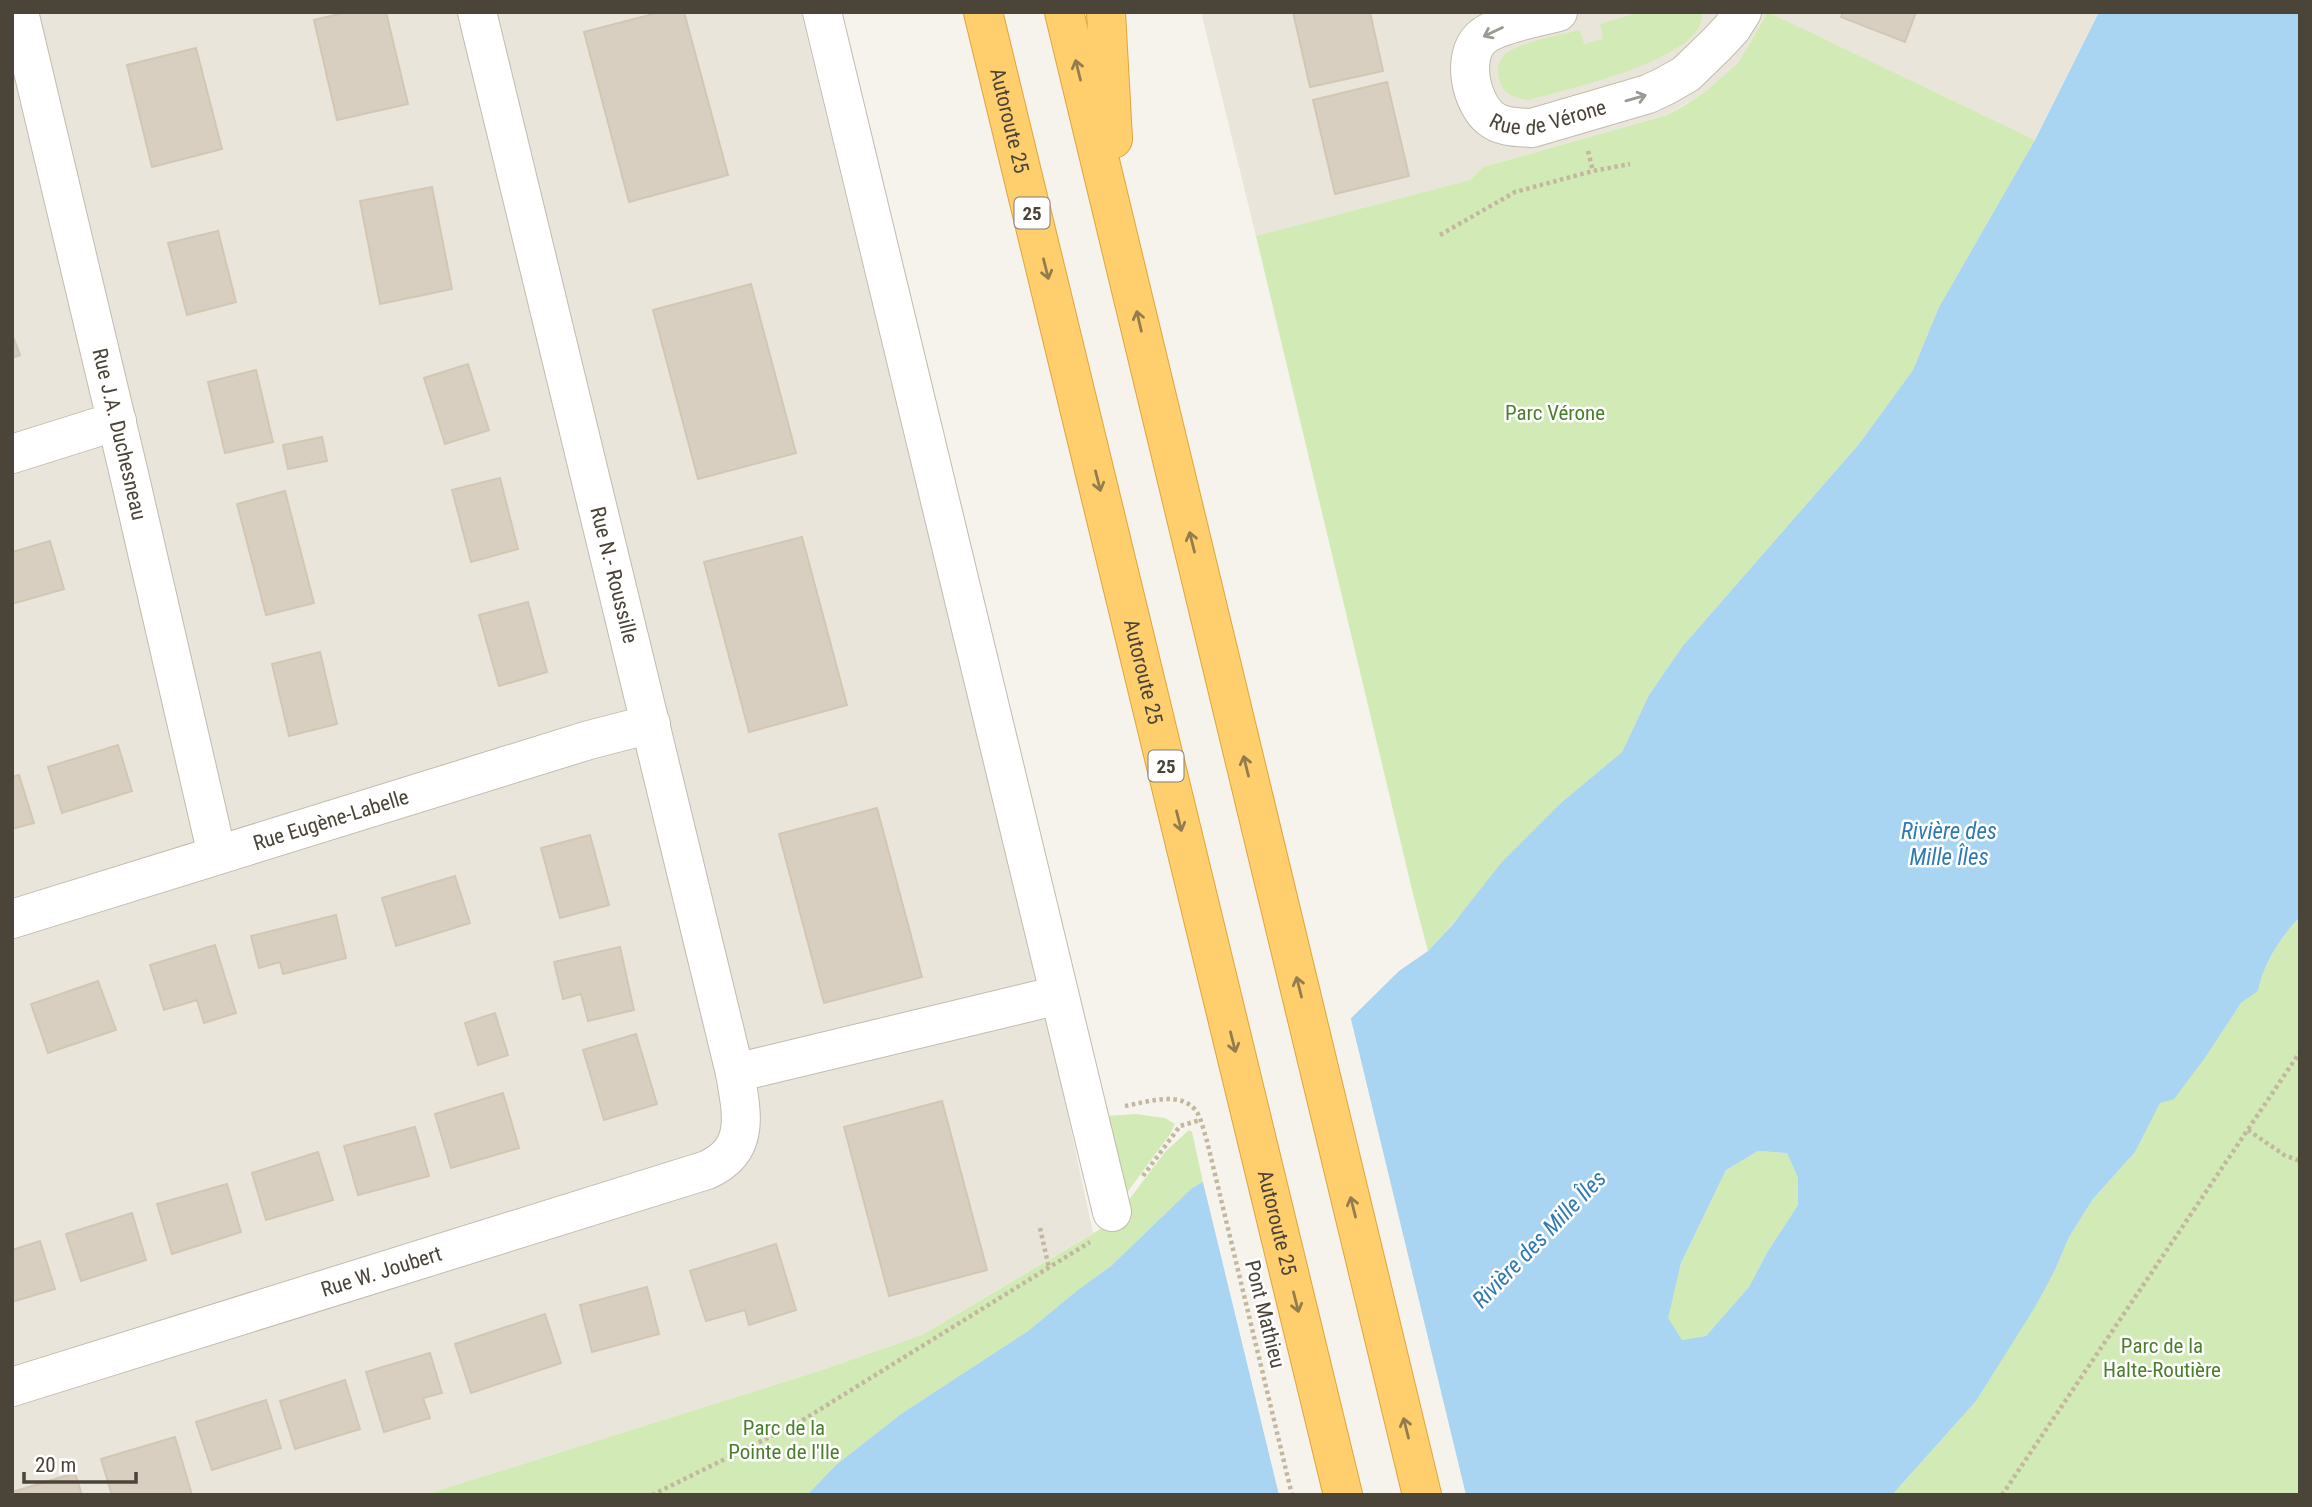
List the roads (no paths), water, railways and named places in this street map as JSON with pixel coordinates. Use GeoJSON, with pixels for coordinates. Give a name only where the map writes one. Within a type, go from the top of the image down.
{"type":"FeatureCollection","features":[{"type":"Feature","properties":{"kind":"highway","name":"Autoroute 25"},"geometry":{"type":"LineString","coordinates":[[983,12],[1343,1495]]}},
{"type":"Feature","properties":{"kind":"highway"},"geometry":{"type":"LineString","coordinates":[[1064,12],[1422,1495]]}},
{"type":"Feature","properties":{"kind":"highway"},"geometry":{"type":"LineString","coordinates":[[1106,12],[1118,232]]}},
{"type":"Feature","properties":{"kind":"street","name":"Rue J.A. Duchesneau"},"geometry":{"type":"LineString","coordinates":[[19,12],[217,855]]}},
{"type":"Feature","properties":{"kind":"street","name":"Rue N.- Roussille"},"geometry":{"type":"LineString","coordinates":[[477,12],[735,1073],[741,1115],[738,1139]]}},
{"type":"Feature","properties":{"kind":"street"},"geometry":{"type":"LineString","coordinates":[[822,12],[1112,1212]]}},
{"type":"Feature","properties":{"kind":"street","name":"Rue de Vérone"},"geometry":{"type":"LineString","coordinates":[[1558,12],[1491,32],[1481,39],[1475,48],[1470,73],[1475,93],[1489,118],[1501,124],[1532,128],[1648,94],[1686,74],[1732,28],[1742,12]]}},
{"type":"Feature","properties":{"kind":"street"},"geometry":{"type":"LineString","coordinates":[[12,454],[117,421]]}},
{"type":"Feature","properties":{"kind":"street","name":"Rue Eugène-Labelle"},"geometry":{"type":"LineString","coordinates":[[12,919],[605,735],[651,724]]}},
{"type":"Feature","properties":{"kind":"street"},"geometry":{"type":"LineString","coordinates":[[735,1073],[1059,995]]}},
{"type":"Feature","properties":{"kind":"street","name":"Rue W. Joubert"},"geometry":{"type":"LineString","coordinates":[[12,1387],[707,1170],[721,1163],[733,1152],[738,1139]]}},
{"type":"Feature","properties":{"kind":"water","name":"Rivière des Mille Îles"},"geometry":{"type":"Polygon","coordinates":[[[2099,12],[2300,12],[2300,917],[2274,951],[2258,991],[2241,1003],[2174,1099],[2160,1103],[2135,1152],[2093,1199],[2069,1237],[2035,1307],[1976,1401],[1892,1495],[807,1495],[836,1465],[901,1414],[1028,1331],[1111,1266],[1192,1188],[1203,1182],[1251,1117],[1399,971],[1428,951],[1502,862],[1562,802],[1622,752],[1649,695],[1682,647],[1859,444],[1913,370],[1939,307],[2035,140],[2099,12]],[[1758,1151],[1726,1170],[1681,1263],[1668,1318],[1682,1340],[1706,1336],[1749,1287],[1768,1251],[1798,1205],[1798,1178],[1787,1153],[1758,1151]]]}},
{"type":"Feature","properties":{"kind":"park label","name":"Parc Vérone"},"geometry":{"type":"Point","coordinates":[1555,413]}},
{"type":"Feature","properties":{"kind":"park label","name":"Parc de la Halte-Routière"},"geometry":{"type":"Point","coordinates":[2162,1358]}},
{"type":"Feature","properties":{"kind":"park label","name":"Parc de la Pointe de l'Ile"},"geometry":{"type":"Point","coordinates":[784,1440]}}]}
